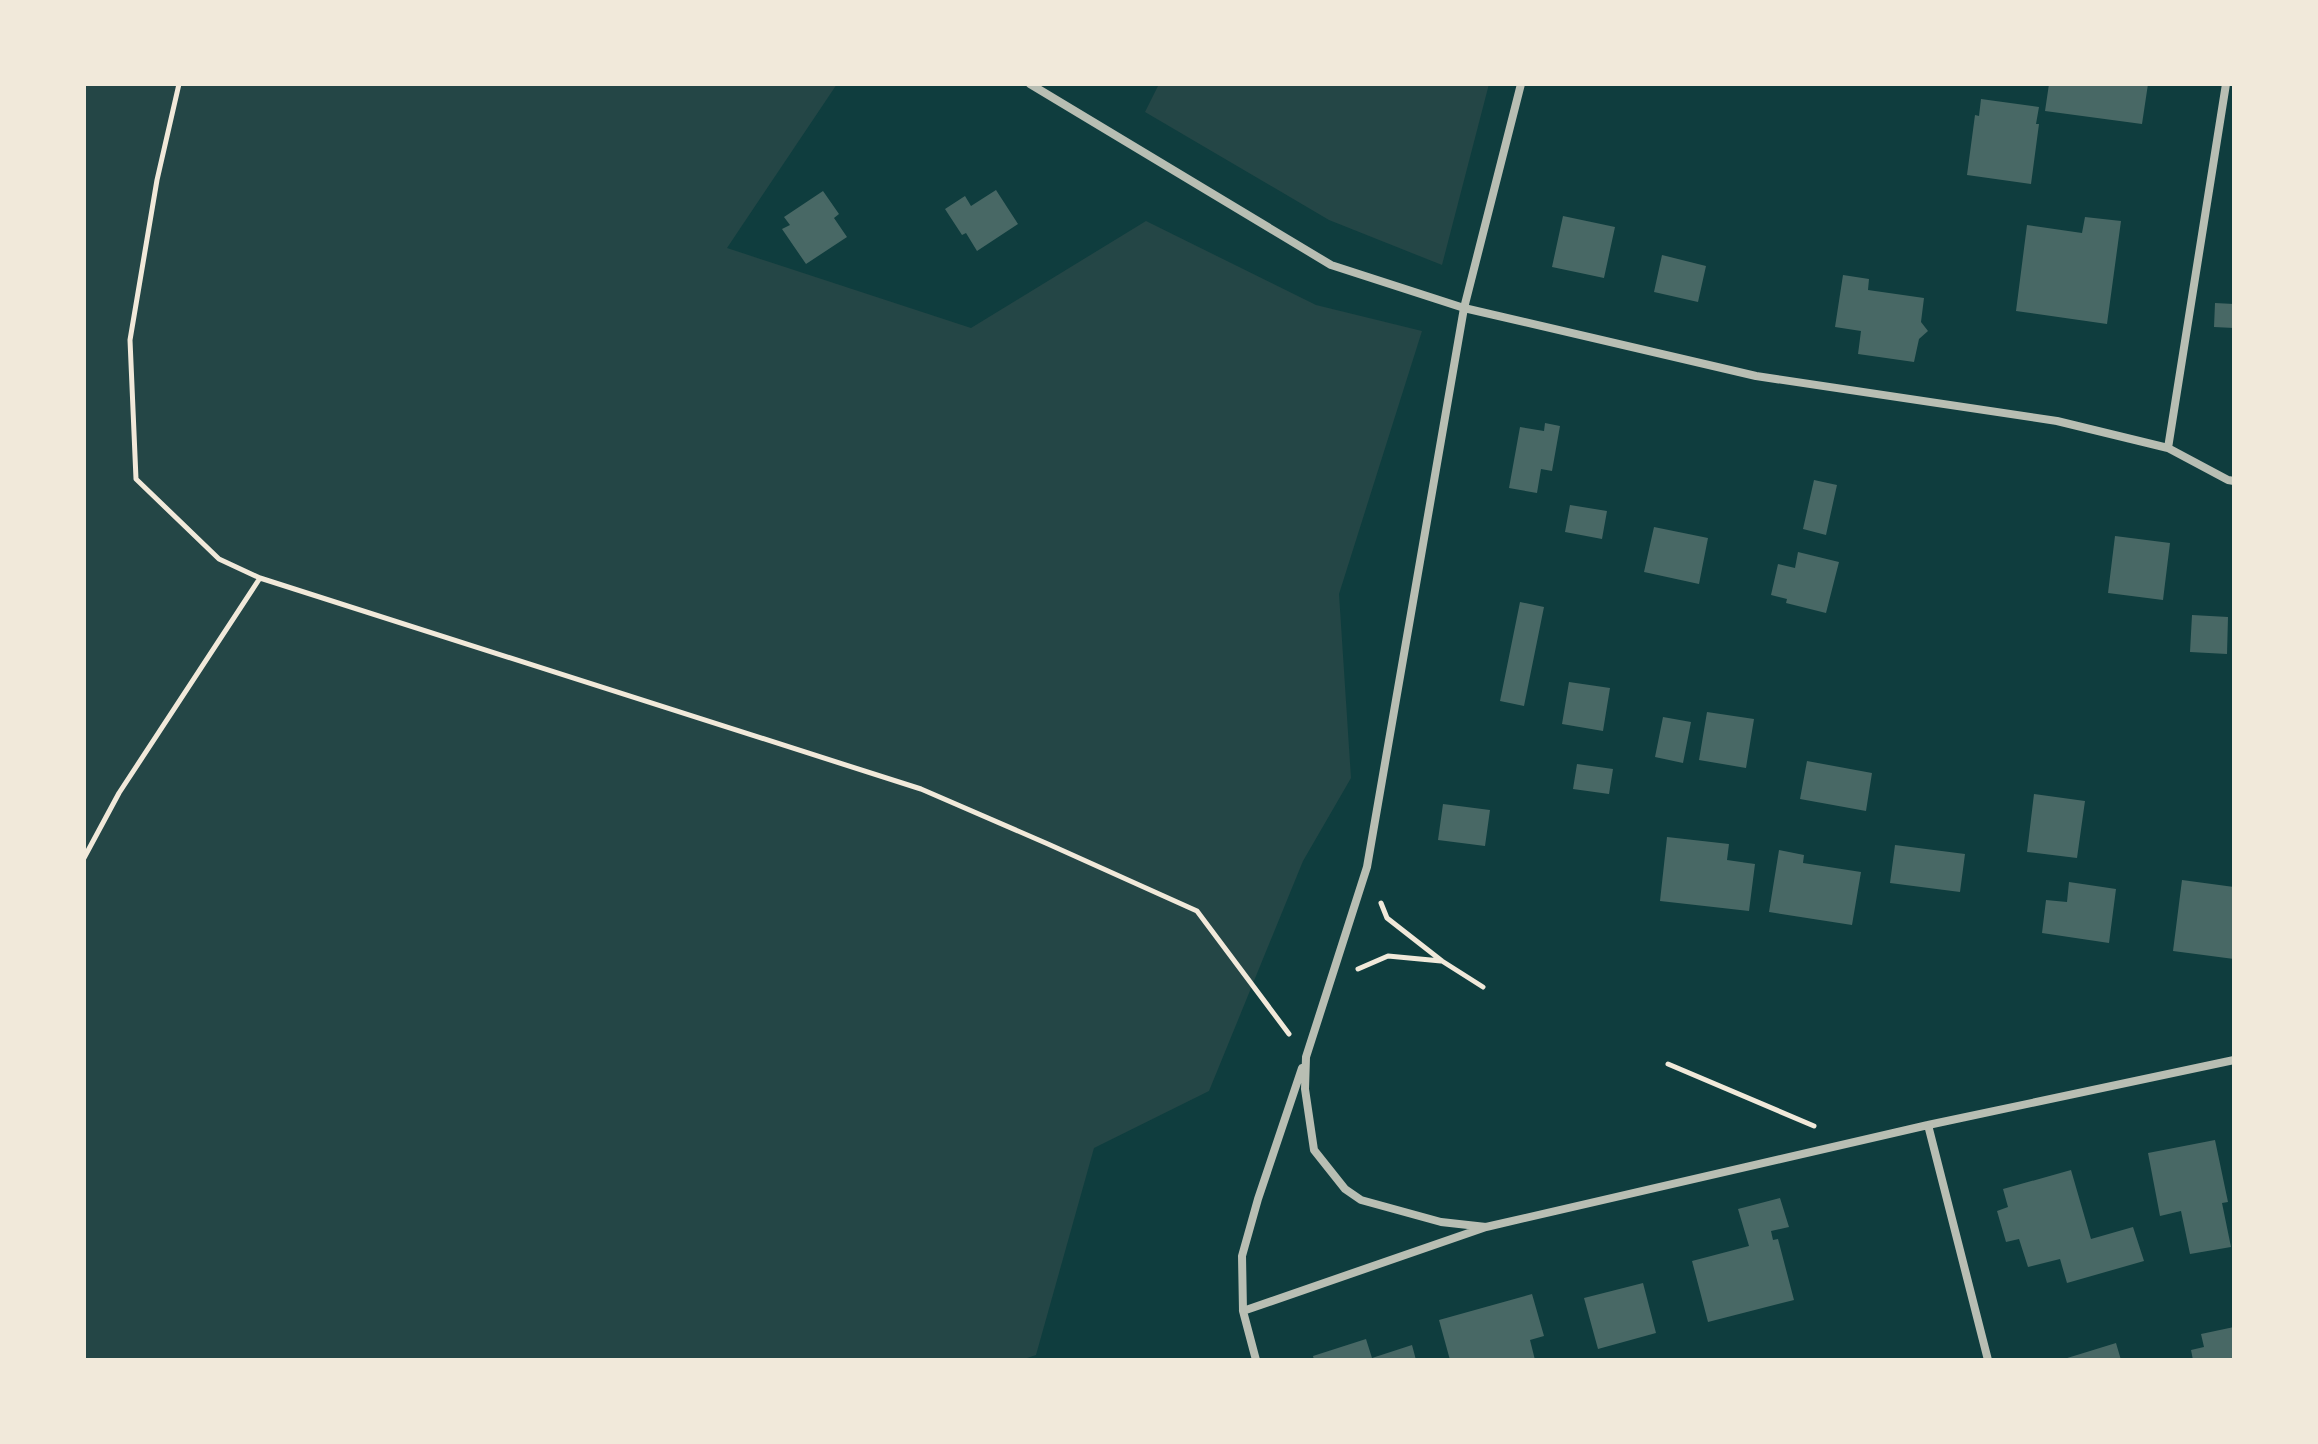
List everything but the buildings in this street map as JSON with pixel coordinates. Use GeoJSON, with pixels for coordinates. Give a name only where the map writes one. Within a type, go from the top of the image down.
{"type":"FeatureCollection","features":[{"type":"Feature","properties":{"kind":"street"},"geometry":{"type":"LineString","coordinates":[[1030,84],[1331,265],[1464,308],[1756,376],[2057,421],[2168,448],[2234,481]]}},
{"type":"Feature","properties":{"kind":"street"},"geometry":{"type":"LineString","coordinates":[[1256,1360],[1243,1311],[1242,1256],[1367,867],[1464,308],[1521,84]]}},
{"type":"Feature","properties":{"kind":"street"},"geometry":{"type":"LineString","coordinates":[[2168,448],[2226,84]]}},
{"type":"Feature","properties":{"kind":"street"},"geometry":{"type":"LineString","coordinates":[[1306,1057],[1305,1089],[1314,1150],[1345,1189],[1361,1200],[1441,1222],[1486,1227]]}},
{"type":"Feature","properties":{"kind":"street"},"geometry":{"type":"LineString","coordinates":[[1243,1311],[1486,1227],[1928,1125],[2234,1060]]}},
{"type":"Feature","properties":{"kind":"street"},"geometry":{"type":"LineString","coordinates":[[1928,1125],[1988,1360]]}},
{"type":"Feature","properties":{"kind":"path"},"geometry":{"type":"LineString","coordinates":[[179,84],[157,180],[130,340],[136,479],[219,559],[260,578],[921,789],[1197,911],[1306,1057]]}},
{"type":"Feature","properties":{"kind":"path"},"geometry":{"type":"LineString","coordinates":[[84,858],[119,793],[260,578]]}},
{"type":"Feature","properties":{"kind":"path"},"geometry":{"type":"LineString","coordinates":[[1367,867],[1387,918],[1442,961],[1483,987]]}},
{"type":"Feature","properties":{"kind":"path"},"geometry":{"type":"LineString","coordinates":[[1327,991],[1361,967],[1388,956],[1442,961]]}},
{"type":"Feature","properties":{"kind":"path"},"geometry":{"type":"LineString","coordinates":[[1668,1064],[1856,1143]]}},
{"type":"Feature","properties":{"kind":"shaded area"},"geometry":{"type":"Polygon","coordinates":[[[84,84],[837,84],[727,248],[971,328],[1146,221],[1316,305],[1422,331],[1339,594],[1351,778],[1303,861],[1209,1091],[1094,1148],[1036,1355],[1021,1360],[84,1360],[84,84]]]}},
{"type":"Feature","properties":{"kind":"shaded area"},"geometry":{"type":"Polygon","coordinates":[[[1159,84],[1489,84],[1442,265],[1329,220],[1145,112],[1159,84]]]}}]}
